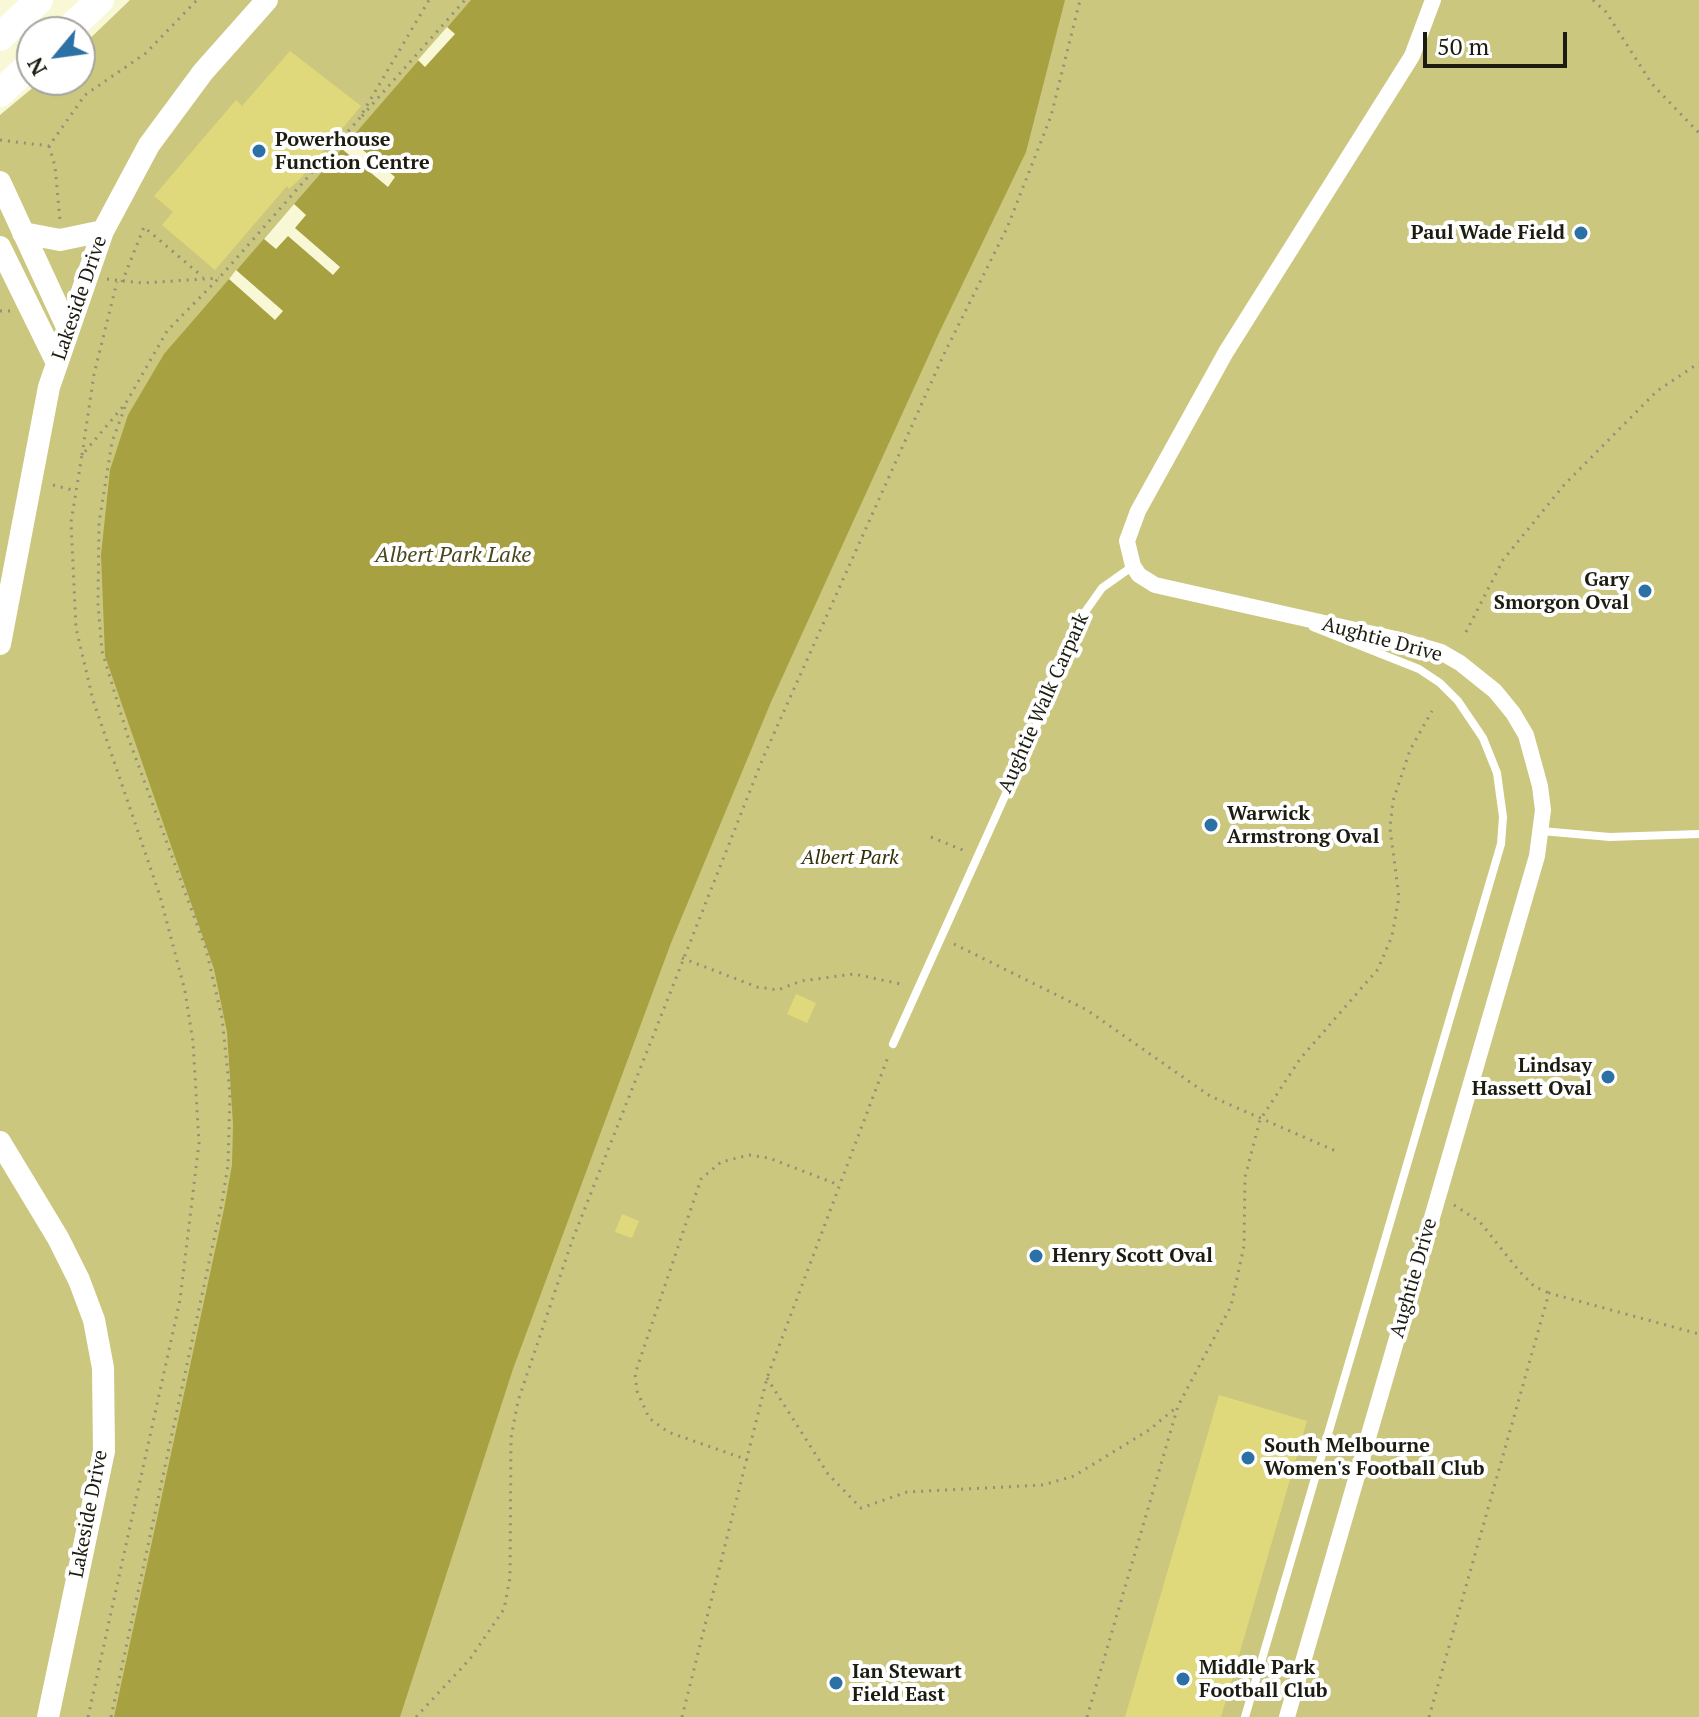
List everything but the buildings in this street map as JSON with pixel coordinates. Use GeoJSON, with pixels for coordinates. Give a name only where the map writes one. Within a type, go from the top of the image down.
{"type":"FeatureCollection","features":[{"type":"Feature","properties":{"kind":"highway"},"geometry":{"type":"LineString","coordinates":[[0,37],[39,0]]}},
{"type":"Feature","properties":{"kind":"highway"},"geometry":{"type":"LineString","coordinates":[[83,16],[100,0]]}},
{"type":"Feature","properties":{"kind":"highway"},"geometry":{"type":"LineString","coordinates":[[0,93],[16,78]]}},
{"type":"Feature","properties":{"kind":"street","name":"Lakeside Drive"},"geometry":{"type":"LineString","coordinates":[[0,644],[31,479],[57,363],[67,327],[103,231],[149,145],[203,72],[267,0]]}},
{"type":"Feature","properties":{"kind":"street"},"geometry":{"type":"LineString","coordinates":[[1133,566],[1127,541],[1138,511],[1226,352],[1412,56],[1433,0]]}},
{"type":"Feature","properties":{"kind":"street"},"geometry":{"type":"LineString","coordinates":[[0,182],[67,327]]}},
{"type":"Feature","properties":{"kind":"street"},"geometry":{"type":"LineString","coordinates":[[23,233],[60,240],[103,231]]}},
{"type":"Feature","properties":{"kind":"street"},"geometry":{"type":"LineString","coordinates":[[0,247],[57,363]]}},
{"type":"Feature","properties":{"kind":"street","name":"Aughtie Drive"},"geometry":{"type":"LineString","coordinates":[[1133,566],[1139,575],[1155,585],[1441,652],[1476,675],[1513,713],[1526,735],[1540,786],[1541,831],[1537,856],[1287,1717]]}},
{"type":"Feature","properties":{"kind":"street","name":"Lakeside Drive"},"geometry":{"type":"LineString","coordinates":[[0,1142],[58,1238],[79,1280],[94,1320],[103,1368],[104,1451],[48,1717]]}},
{"type":"Feature","properties":{"kind":"lane","name":"Aughtie Walk Carpark"},"geometry":{"type":"LineString","coordinates":[[893,1044],[1078,634],[1085,608],[1102,588],[1133,566]]}},
{"type":"Feature","properties":{"kind":"lane"},"geometry":{"type":"LineString","coordinates":[[1245,1717],[1497,860],[1503,817],[1491,755],[1467,712],[1440,683],[1419,669],[1283,614]]}},
{"type":"Feature","properties":{"kind":"lane"},"geometry":{"type":"LineString","coordinates":[[1541,831],[1610,837],[1699,834]]}},
{"type":"Feature","properties":{"kind":"path"},"geometry":{"type":"LineString","coordinates":[[60,240],[59,190],[49,146],[85,95],[146,53],[197,0]]}},
{"type":"Feature","properties":{"kind":"path"},"geometry":{"type":"LineString","coordinates":[[359,119],[429,0]]}},
{"type":"Feature","properties":{"kind":"path"},"geometry":{"type":"LineString","coordinates":[[111,1717],[222,1202],[228,1165],[230,1094],[222,1018],[206,949],[128,737],[102,651],[98,604],[99,523],[112,442],[126,403],[167,331],[219,278],[359,119],[377,103],[465,0]]}},
{"type":"Feature","properties":{"kind":"path"},"geometry":{"type":"LineString","coordinates":[[416,1717],[470,1659],[504,1609],[510,1578],[511,1438],[518,1401],[572,1241],[682,958],[814,640],[944,354],[1007,228],[1051,116],[1080,0]]}},
{"type":"Feature","properties":{"kind":"path"},"geometry":{"type":"LineString","coordinates":[[1593,0],[1606,12],[1652,84],[1699,133]]}},
{"type":"Feature","properties":{"kind":"path"},"geometry":{"type":"LineString","coordinates":[[0,140],[49,146]]}},
{"type":"Feature","properties":{"kind":"path"},"geometry":{"type":"LineString","coordinates":[[122,282],[144,227],[203,277]]}},
{"type":"Feature","properties":{"kind":"path"},"geometry":{"type":"LineString","coordinates":[[88,1717],[180,1300],[199,1143],[193,1042],[182,978],[160,896],[93,700],[76,628],[70,563],[71,522],[94,374],[117,282],[219,278]]}},
{"type":"Feature","properties":{"kind":"path"},"geometry":{"type":"LineString","coordinates":[[0,311],[10,311]]}},
{"type":"Feature","properties":{"kind":"path"},"geometry":{"type":"LineString","coordinates":[[1466,632],[1503,560],[1564,485],[1657,391],[1699,363]]}},
{"type":"Feature","properties":{"kind":"path"},"geometry":{"type":"LineString","coordinates":[[82,455],[126,403]]}},
{"type":"Feature","properties":{"kind":"path"},"geometry":{"type":"LineString","coordinates":[[31,479],[76,491]]}},
{"type":"Feature","properties":{"kind":"path"},"geometry":{"type":"LineString","coordinates":[[1087,1717],[1178,1406],[1231,1306],[1244,1246],[1245,1177],[1260,1120],[1300,1059],[1378,969],[1392,936],[1399,897],[1390,828],[1393,801],[1410,750],[1432,711]]}},
{"type":"Feature","properties":{"kind":"path"},"geometry":{"type":"LineString","coordinates":[[931,837],[976,856]]}},
{"type":"Feature","properties":{"kind":"path"},"geometry":{"type":"LineString","coordinates":[[940,937],[1062,995],[1210,1096],[1338,1152]]}},
{"type":"Feature","properties":{"kind":"path"},"geometry":{"type":"LineString","coordinates":[[682,958],[757,987],[778,990],[801,981],[854,974],[893,980],[915,990]]}},
{"type":"Feature","properties":{"kind":"path"},"geometry":{"type":"LineString","coordinates":[[682,1717],[767,1378],[893,1044]]}},
{"type":"Feature","properties":{"kind":"path"},"geometry":{"type":"LineString","coordinates":[[748,1460],[668,1432],[649,1418],[637,1391],[635,1374],[701,1179],[721,1162],[749,1155],[769,1158],[839,1185]]}},
{"type":"Feature","properties":{"kind":"path"},"geometry":{"type":"LineString","coordinates":[[1437,1197],[1480,1222],[1535,1287],[1699,1334]]}},
{"type":"Feature","properties":{"kind":"path"},"geometry":{"type":"LineString","coordinates":[[1429,1717],[1549,1293]]}},
{"type":"Feature","properties":{"kind":"path"},"geometry":{"type":"LineString","coordinates":[[767,1378],[828,1474],[861,1508],[907,1492],[1043,1485],[1074,1476],[1149,1430],[1178,1406]]}},
{"type":"Feature","properties":{"kind":"green space","name":"Albert Park"},"geometry":{"type":"Polygon","coordinates":[[[130,0],[1699,0],[1699,1717],[0,1717],[0,115],[23,96],[96,96],[96,33],[130,0]]]}},
{"type":"Feature","properties":{"kind":"water","name":"Albert Park Lake"},"geometry":{"type":"Polygon","coordinates":[[[471,0],[1065,0],[1026,152],[939,333],[771,702],[671,943],[513,1369],[400,1717],[114,1717],[224,1209],[232,1165],[233,1124],[227,1032],[214,969],[105,656],[101,555],[110,470],[128,415],[164,354],[471,0]]]}},
{"type":"Feature","properties":{"kind":"pier"},"geometry":{"type":"Polygon","coordinates":[[[447,27],[455,34],[425,67],[418,60],[447,27]]]}},
{"type":"Feature","properties":{"kind":"pier"},"geometry":{"type":"Polygon","coordinates":[[[350,139],[395,177],[388,187],[342,149],[350,139]]]}},
{"type":"Feature","properties":{"kind":"pier"},"geometry":{"type":"Polygon","coordinates":[[[294,204],[306,215],[295,228],[340,267],[333,275],[288,236],[276,249],[264,239],[294,204]]]}},
{"type":"Feature","properties":{"kind":"pier"},"geometry":{"type":"Polygon","coordinates":[[[236,270],[283,311],[275,320],[229,279],[236,270]]]}},
{"type":"Feature","properties":{"kind":"place","name":"Powerhouse Function Centre"},"geometry":{"type":"Point","coordinates":[259,151]}},
{"type":"Feature","properties":{"kind":"place","name":"Paul Wade Field"},"geometry":{"type":"Point","coordinates":[1581,233]}},
{"type":"Feature","properties":{"kind":"place","name":"Gary Smorgon Oval"},"geometry":{"type":"Point","coordinates":[1645,591]}},
{"type":"Feature","properties":{"kind":"place","name":"Warwick Armstrong Oval"},"geometry":{"type":"Point","coordinates":[1211,825]}},
{"type":"Feature","properties":{"kind":"place","name":"Lindsay Hassett Oval"},"geometry":{"type":"Point","coordinates":[1608,1077]}},
{"type":"Feature","properties":{"kind":"place","name":"Henry Scott Oval"},"geometry":{"type":"Point","coordinates":[1036,1256]}},
{"type":"Feature","properties":{"kind":"place","name":"South Melbourne Women's Football Club"},"geometry":{"type":"Point","coordinates":[1248,1458]}},
{"type":"Feature","properties":{"kind":"place","name":"Middle Park Football Club"},"geometry":{"type":"Point","coordinates":[1183,1679]}},
{"type":"Feature","properties":{"kind":"place","name":"Ian Stewart Field East"},"geometry":{"type":"Point","coordinates":[836,1683]}}]}
